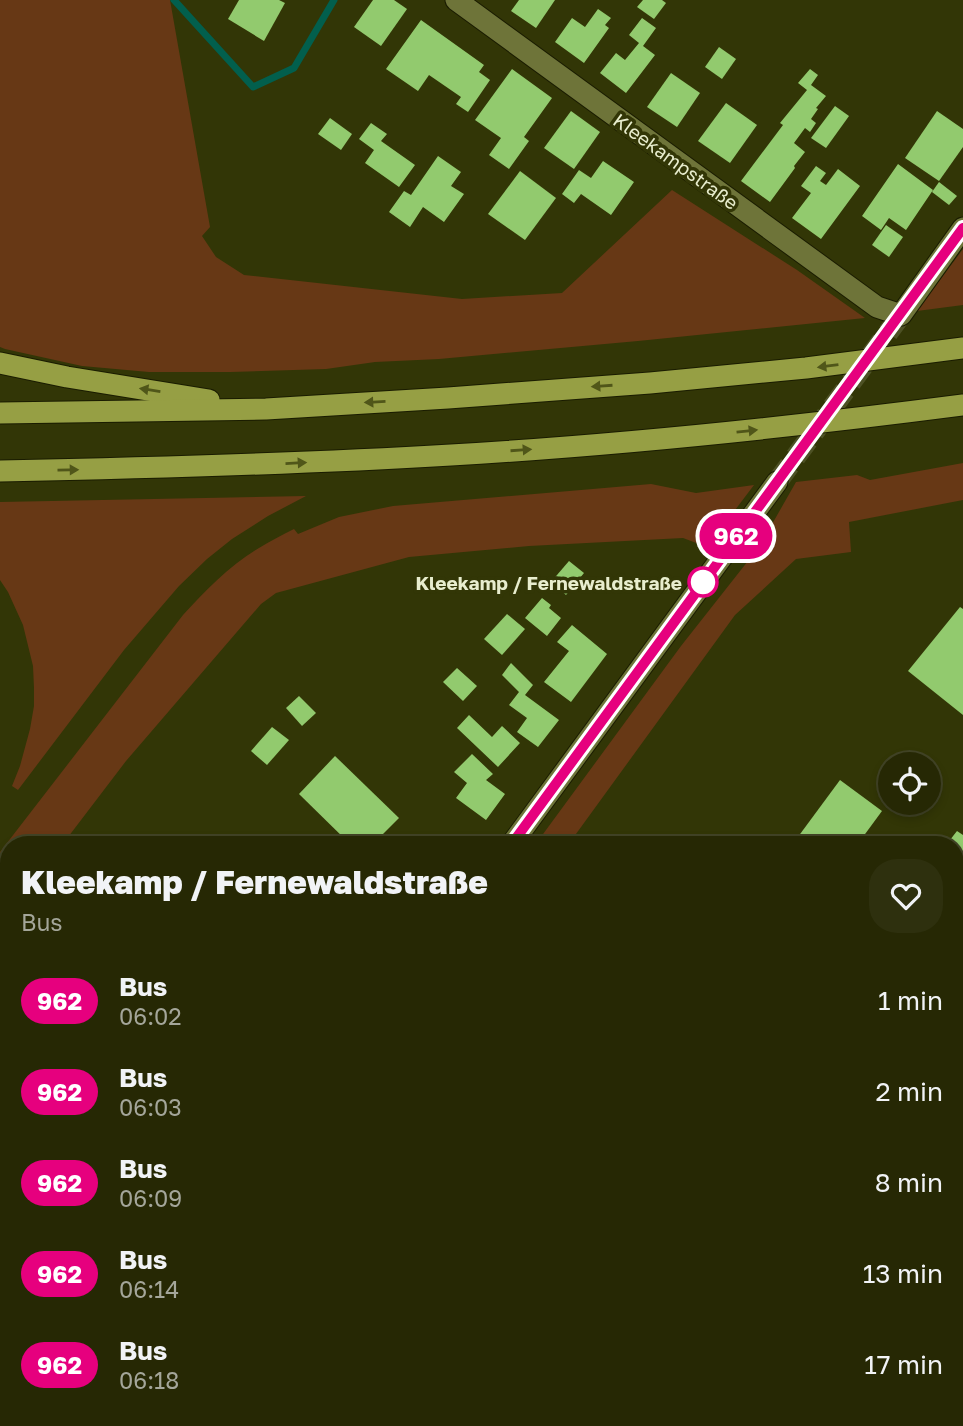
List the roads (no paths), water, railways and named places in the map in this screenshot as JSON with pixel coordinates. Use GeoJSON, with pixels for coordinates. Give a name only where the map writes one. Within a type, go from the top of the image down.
{"type":"FeatureCollection","features":[{"type":"Feature","properties":{"kind":"highway"},"geometry":{"type":"LineString","coordinates":[[0,414],[266,409],[448,398],[806,368],[963,348]]}},
{"type":"Feature","properties":{"kind":"highway"},"geometry":{"type":"LineString","coordinates":[[0,363],[67,377],[266,409]]}},
{"type":"Feature","properties":{"kind":"highway"},"geometry":{"type":"LineString","coordinates":[[0,471],[267,465],[453,455],[811,425],[963,405]]}},
{"type":"Feature","properties":{"kind":"street","name":"Kleekampstraße"},"geometry":{"type":"LineString","coordinates":[[456,0],[877,307],[901,315],[963,229]]}},
{"type":"Feature","properties":{"kind":"street"},"geometry":{"type":"LineString","coordinates":[[518,836],[777,482]]}},
{"type":"Feature","properties":{"kind":"waterway"},"geometry":{"type":"LineString","coordinates":[[174,0],[253,87],[294,68],[334,0]]}},
{"type":"Feature","properties":{"kind":"tunnel"},"geometry":{"type":"LineString","coordinates":[[777,482],[901,315]]}},
{"type":"Feature","properties":{"kind":"place","name":"Kleekamp / Fernewaldstraße"},"geometry":{"type":"Point","coordinates":[703,582]}}]}
